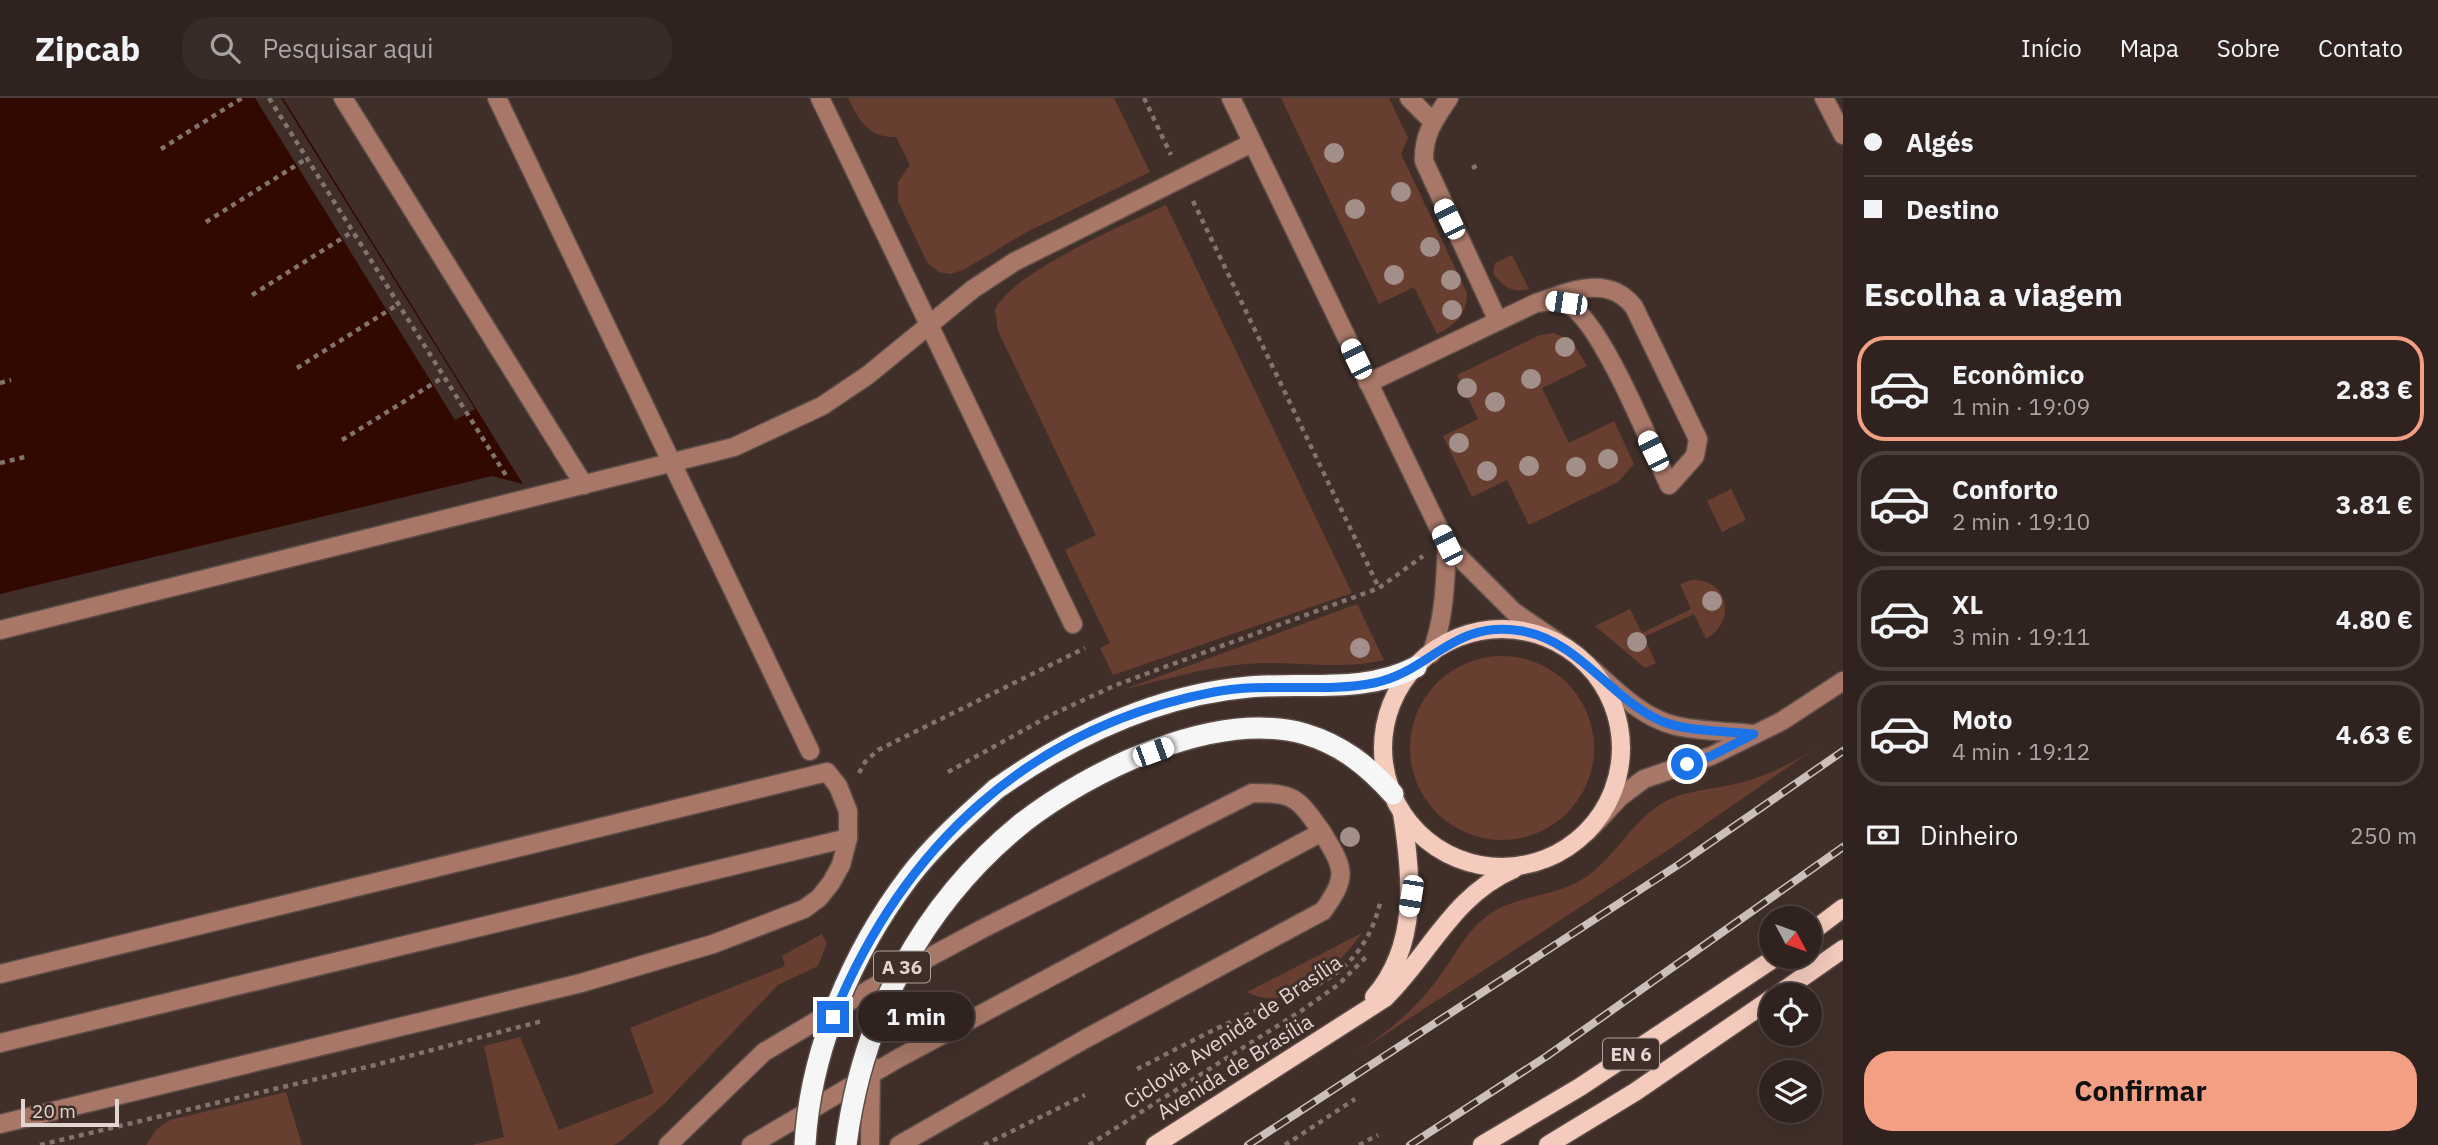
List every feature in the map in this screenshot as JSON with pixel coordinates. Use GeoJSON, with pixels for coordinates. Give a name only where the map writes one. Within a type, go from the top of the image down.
{"type":"FeatureCollection","features":[{"type":"Feature","properties":{"kind":"highway","name":"A 36"},"geometry":{"type":"LineString","coordinates":[[805,1145],[820,1061],[833,1017],[866,944],[888,907],[924,859],[960,821],[996,789],[1083,736],[1184,698],[1245,687],[1372,684],[1396,678],[1423,661]]}},
{"type":"Feature","properties":{"kind":"highway","name":"A 36"},"geometry":{"type":"LineString","coordinates":[[846,1145],[864,1055],[898,974],[953,890],[989,851],[1063,794],[1139,758],[1194,739],[1278,729],[1326,742],[1353,755],[1397,803]]}},
{"type":"Feature","properties":{"kind":"main road"},"geometry":{"type":"LineString","coordinates":[[1504,630],[1542,636],[1568,649],[1584,662],[1609,696],[1618,722],[1621,751],[1613,789],[1599,817],[1587,832],[1555,855],[1536,862],[1498,867],[1460,859],[1426,840],[1397,803],[1385,766],[1385,728],[1394,700],[1423,661],[1465,636],[1504,630]]}},
{"type":"Feature","properties":{"kind":"main road","name":"Avenida de Brasília"},"geometry":{"type":"LineString","coordinates":[[1340,1027],[1372,999],[1393,969],[1400,953],[1411,896],[1397,803]]}},
{"type":"Feature","properties":{"kind":"main road","name":"Avenida de Brasília"},"geometry":{"type":"LineString","coordinates":[[1155,1145],[1385,998],[1400,984],[1443,926],[1475,891],[1502,875],[1536,862]]}},
{"type":"Feature","properties":{"kind":"main road"},"geometry":{"type":"LineString","coordinates":[[1822,924],[1843,908]]}},
{"type":"Feature","properties":{"kind":"main road"},"geometry":{"type":"LineString","coordinates":[[1795,983],[1843,949]]}},
{"type":"Feature","properties":{"kind":"main road","name":"EN 6"},"geometry":{"type":"LineString","coordinates":[[1482,1145],[1580,1087],[1759,968]]}},
{"type":"Feature","properties":{"kind":"main road","name":"EN 6"},"geometry":{"type":"LineString","coordinates":[[1548,1145],[1635,1092],[1759,1007]]}},
{"type":"Feature","properties":{"kind":"street"},"geometry":{"type":"LineString","coordinates":[[343,98],[584,485]]}},
{"type":"Feature","properties":{"kind":"street"},"geometry":{"type":"LineString","coordinates":[[496,98],[810,751]]}},
{"type":"Feature","properties":{"kind":"street"},"geometry":{"type":"LineString","coordinates":[[820,98],[1073,624]]}},
{"type":"Feature","properties":{"kind":"street"},"geometry":{"type":"LineString","coordinates":[[1231,98],[1447,545],[1514,612],[1568,649]]}},
{"type":"Feature","properties":{"kind":"street"},"geometry":{"type":"LineString","coordinates":[[1409,98],[1433,122]]}},
{"type":"Feature","properties":{"kind":"street"},"geometry":{"type":"LineString","coordinates":[[1450,98],[1433,122],[1423,143],[1424,161],[1498,321]]}},
{"type":"Feature","properties":{"kind":"street"},"geometry":{"type":"LineString","coordinates":[[1824,98],[1843,135]]}},
{"type":"Feature","properties":{"kind":"street"},"geometry":{"type":"LineString","coordinates":[[0,630],[734,447],[822,406],[868,375],[973,289],[1014,262],[1252,143]]}},
{"type":"Feature","properties":{"kind":"street"},"geometry":{"type":"LineString","coordinates":[[1368,383],[1536,303],[1582,288],[1597,287],[1620,293],[1634,307],[1698,439],[1695,456],[1669,485],[1589,322],[1566,303],[1536,303]]}},
{"type":"Feature","properties":{"kind":"street"},"geometry":{"type":"LineString","coordinates":[[1423,661],[1440,630],[1445,603],[1447,545]]}},
{"type":"Feature","properties":{"kind":"street"},"geometry":{"type":"LineString","coordinates":[[1584,662],[1635,705],[1661,721],[1754,734]]}},
{"type":"Feature","properties":{"kind":"street"},"geometry":{"type":"LineString","coordinates":[[1587,832],[1620,797],[1644,779],[1711,756],[1782,722],[1843,681]]}},
{"type":"Feature","properties":{"kind":"street"},"geometry":{"type":"LineString","coordinates":[[0,974],[827,772],[838,786],[848,811],[848,838],[841,865],[819,898],[804,909],[713,944],[581,983],[0,1124]]}},
{"type":"Feature","properties":{"kind":"street"},"geometry":{"type":"LineString","coordinates":[[668,1145],[764,1052],[870,989],[1252,793],[1285,793],[1303,805],[1341,865],[1340,888],[1323,911],[1085,1039],[899,1145]]}},
{"type":"Feature","properties":{"kind":"street"},"geometry":{"type":"LineString","coordinates":[[751,1145],[871,1073],[1322,832]]}},
{"type":"Feature","properties":{"kind":"street"},"geometry":{"type":"LineString","coordinates":[[0,1043],[848,838]]}},
{"type":"Feature","properties":{"kind":"street"},"geometry":{"type":"LineString","coordinates":[[870,989],[870,1145]]}},
{"type":"Feature","properties":{"kind":"path"},"geometry":{"type":"LineString","coordinates":[[161,149],[242,98]]}},
{"type":"Feature","properties":{"kind":"path"},"geometry":{"type":"LineString","coordinates":[[269,98],[442,378],[510,481]]}},
{"type":"Feature","properties":{"kind":"path"},"geometry":{"type":"LineString","coordinates":[[1144,98],[1379,588]]}},
{"type":"Feature","properties":{"kind":"path"},"geometry":{"type":"LineString","coordinates":[[206,222],[306,159]]}},
{"type":"Feature","properties":{"kind":"path"},"geometry":{"type":"LineString","coordinates":[[1472,168],[1481,164]]}},
{"type":"Feature","properties":{"kind":"path"},"geometry":{"type":"LineString","coordinates":[[252,295],[352,232]]}},
{"type":"Feature","properties":{"kind":"path"},"geometry":{"type":"LineString","coordinates":[[297,368],[397,306]]}},
{"type":"Feature","properties":{"kind":"path"},"geometry":{"type":"LineString","coordinates":[[342,440],[442,378]]}},
{"type":"Feature","properties":{"kind":"path"},"geometry":{"type":"LineString","coordinates":[[0,383],[11,380]]}},
{"type":"Feature","properties":{"kind":"path"},"geometry":{"type":"LineString","coordinates":[[0,463],[29,456]]}},
{"type":"Feature","properties":{"kind":"path"},"geometry":{"type":"LineString","coordinates":[[948,772],[1051,715],[1116,685],[1379,588],[1419,558],[1447,545]]}},
{"type":"Feature","properties":{"kind":"path"},"geometry":{"type":"LineString","coordinates":[[858,780],[863,765],[874,752],[1077,653],[1091,639]]}},
{"type":"Feature","properties":{"kind":"path"},"geometry":{"type":"LineString","coordinates":[[1137,1069],[1234,1020],[1311,991],[1342,968],[1364,944],[1376,920],[1383,891],[1411,896]]}},
{"type":"Feature","properties":{"kind":"path","name":"Ciclovia Avenida de Brasília"},"geometry":{"type":"LineString","coordinates":[[1089,1145],[1338,985],[1371,951]]}},
{"type":"Feature","properties":{"kind":"path"},"geometry":{"type":"LineString","coordinates":[[40,1145],[384,1063],[548,1020]]}},
{"type":"Feature","properties":{"kind":"path"},"geometry":{"type":"LineString","coordinates":[[985,1145],[1085,1095]]}},
{"type":"Feature","properties":{"kind":"path"},"geometry":{"type":"LineString","coordinates":[[1285,1145],[1355,1099]]}},
{"type":"Feature","properties":{"kind":"path"},"geometry":{"type":"LineString","coordinates":[[1359,1145],[1378,1135]]}},
{"type":"Feature","properties":{"kind":"shaded area"},"geometry":{"type":"Polygon","coordinates":[[[0,98],[283,98],[523,484],[492,476],[0,594],[0,98]]]}},
{"type":"Feature","properties":{"kind":"shaded area"},"geometry":{"type":"Polygon","coordinates":[[[848,98],[1114,98],[1150,172],[1027,232],[963,270],[950,274],[939,272],[927,262],[898,201],[898,182],[910,165],[896,137],[879,135],[872,131],[856,114],[848,98]]]}},
{"type":"Feature","properties":{"kind":"shaded area"},"geometry":{"type":"Polygon","coordinates":[[[1281,98],[1389,98],[1408,138],[1401,154],[1467,293],[1462,313],[1449,327],[1437,334],[1414,287],[1379,304],[1281,98]]]}},
{"type":"Feature","properties":{"kind":"shaded area"},"geometry":{"type":"Polygon","coordinates":[[[1166,205],[1352,593],[1113,675],[1100,648],[1110,643],[1065,550],[1096,535],[998,331],[995,310],[1006,295],[1023,280],[1046,265],[1166,205]]]}},
{"type":"Feature","properties":{"kind":"shaded area"},"geometry":{"type":"Polygon","coordinates":[[[1512,255],[1529,289],[1508,288],[1493,273],[1495,263],[1512,255]]]}},
{"type":"Feature","properties":{"kind":"shaded area"},"geometry":{"type":"Polygon","coordinates":[[[1554,333],[1572,341],[1587,366],[1542,388],[1569,443],[1614,421],[1634,464],[1618,482],[1529,525],[1507,480],[1472,497],[1443,436],[1478,419],[1457,375],[1540,335],[1554,333]]]}},
{"type":"Feature","properties":{"kind":"shaded area"},"geometry":{"type":"Polygon","coordinates":[[[1731,489],[1746,520],[1722,532],[1707,501],[1731,489]]]}},
{"type":"Feature","properties":{"kind":"shaded area"},"geometry":{"type":"Polygon","coordinates":[[[1692,580],[1714,586],[1721,594],[1725,603],[1722,622],[1716,632],[1706,639],[1694,614],[1644,637],[1656,663],[1645,668],[1595,626],[1630,609],[1642,633],[1691,609],[1680,584],[1692,580]]]}},
{"type":"Feature","properties":{"kind":"shaded area"},"geometry":{"type":"Polygon","coordinates":[[[1357,604],[1384,660],[1350,665],[1263,663],[1231,666],[1125,689],[1357,604]]]}},
{"type":"Feature","properties":{"kind":"shaded area"},"geometry":{"type":"Polygon","coordinates":[[[1502,656],[1537,663],[1567,683],[1587,713],[1594,748],[1587,783],[1567,813],[1537,833],[1502,840],[1467,833],[1437,813],[1417,783],[1410,748],[1417,713],[1437,683],[1467,663],[1502,656]]]}},
{"type":"Feature","properties":{"kind":"shaded area"},"geometry":{"type":"Polygon","coordinates":[[[1817,747],[1671,848],[1355,1054],[1410,1011],[1437,980],[1467,936],[1490,914],[1512,903],[1572,885],[1583,879],[1606,860],[1645,816],[1668,800],[1761,776],[1817,747]]]}},
{"type":"Feature","properties":{"kind":"shaded area"},"geometry":{"type":"Polygon","coordinates":[[[1362,933],[1327,972],[1296,992],[1263,998],[1247,992],[1362,933]]]}},
{"type":"Feature","properties":{"kind":"shaded area"},"geometry":{"type":"Polygon","coordinates":[[[822,934],[827,943],[818,966],[778,985],[665,1103],[621,1141],[614,1145],[472,1145],[504,1137],[484,1046],[520,1037],[559,1130],[654,1093],[630,1028],[785,966],[782,956],[822,934]]]}},
{"type":"Feature","properties":{"kind":"shaded area"},"geometry":{"type":"Polygon","coordinates":[[[286,1092],[302,1145],[146,1145],[156,1130],[170,1120],[286,1092]]]}},
{"type":"Feature","properties":{"kind":"pier"},"geometry":{"type":"Polygon","coordinates":[[[255,98],[281,98],[475,409],[455,420],[255,98]]]}},
{"type":"Feature","properties":{"kind":"railway"},"geometry":{"type":"LineString","coordinates":[[1248,1145],[1681,863],[1843,751]]}},
{"type":"Feature","properties":{"kind":"railway"},"geometry":{"type":"LineString","coordinates":[[1410,1145],[1547,1056],[1843,847]]}},
{"type":"Feature","properties":{"kind":"route"},"geometry":{"type":"LineString","coordinates":[[833,1017],[866,944],[888,907],[931,850],[960,821],[996,789],[1066,744],[1123,719],[1184,698],[1245,687],[1372,684],[1396,678],[1456,639],[1484,631],[1523,631],[1552,640],[1568,649],[1635,705],[1661,721],[1754,734],[1711,756],[1687,764]]}}]}
